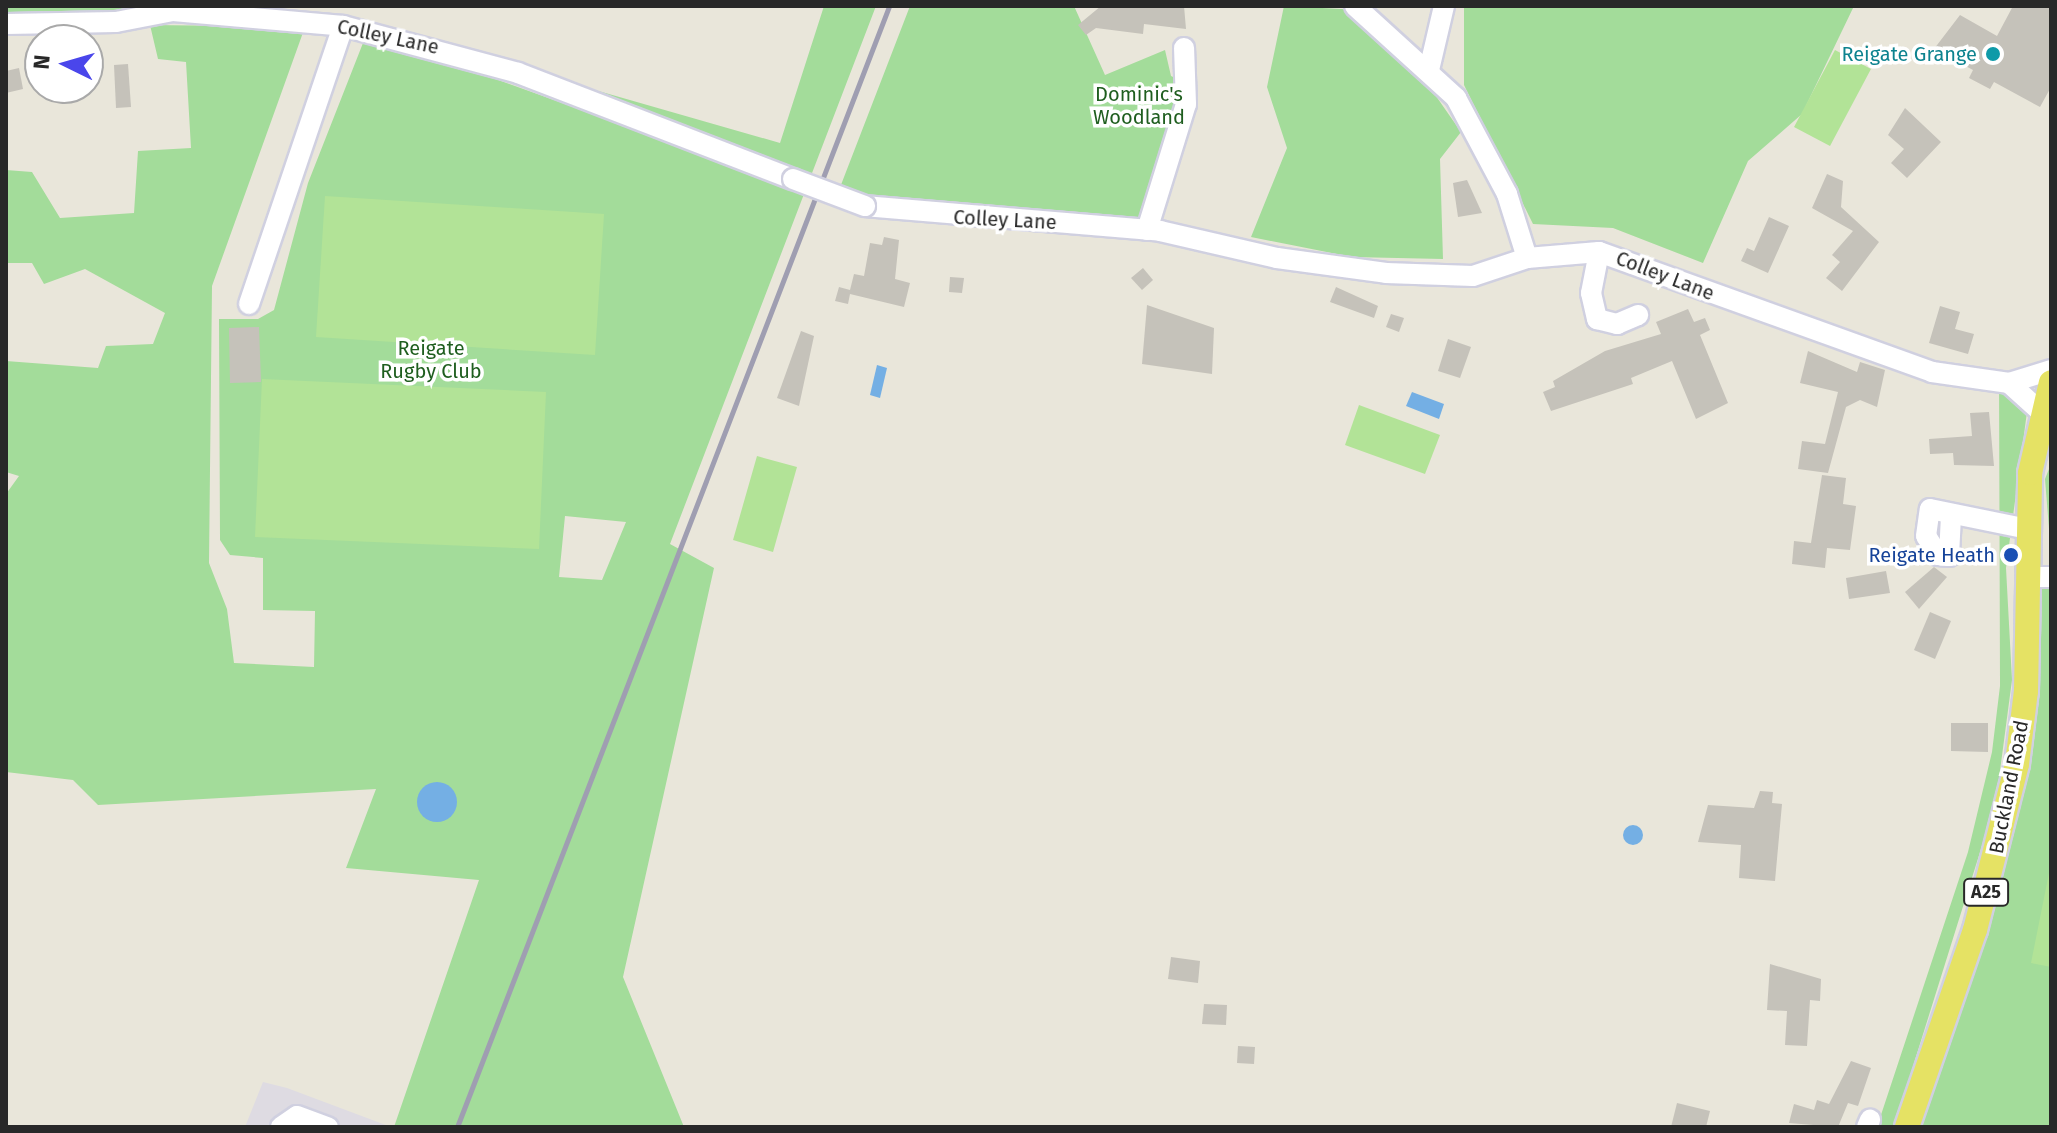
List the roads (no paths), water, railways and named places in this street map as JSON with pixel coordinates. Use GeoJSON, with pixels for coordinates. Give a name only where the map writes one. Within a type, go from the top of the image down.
{"type":"FeatureCollection","features":[{"type":"Feature","properties":{"kind":"main road","name":"A25"},"geometry":{"type":"LineString","coordinates":[[2039,577],[2028,529],[2041,412],[2051,382]]}},
{"type":"Feature","properties":{"kind":"main road","name":"Buckland Road"},"geometry":{"type":"LineString","coordinates":[[1907,1127],[2007,815],[2039,577]]}},
{"type":"Feature","properties":{"kind":"street"},"geometry":{"type":"LineString","coordinates":[[1355,6],[1429,70],[1479,134],[1527,258]]}},
{"type":"Feature","properties":{"kind":"street"},"geometry":{"type":"LineString","coordinates":[[1429,70],[1444,6]]}},
{"type":"Feature","properties":{"kind":"street","name":"Colley Lane"},"geometry":{"type":"LineString","coordinates":[[6,24],[116,22],[173,11],[343,26],[505,69],[865,206],[1147,230],[1386,273],[1473,276],[1527,258],[1599,252],[1932,372],[2009,383],[2051,370]]}},
{"type":"Feature","properties":{"kind":"street"},"geometry":{"type":"LineString","coordinates":[[249,304],[343,26]]}},
{"type":"Feature","properties":{"kind":"street"},"geometry":{"type":"LineString","coordinates":[[1147,230],[1186,104],[1184,48]]}},
{"type":"Feature","properties":{"kind":"street"},"geometry":{"type":"LineString","coordinates":[[1599,252],[1591,293],[1597,319],[1617,324],[1638,315]]}},
{"type":"Feature","properties":{"kind":"street"},"geometry":{"type":"LineString","coordinates":[[2009,383],[2041,412]]}},
{"type":"Feature","properties":{"kind":"street"},"geometry":{"type":"LineString","coordinates":[[1951,516],[2028,529]]}},
{"type":"Feature","properties":{"kind":"street"},"geometry":{"type":"LineString","coordinates":[[281,1127],[297,1116],[328,1127]]}},
{"type":"Feature","properties":{"kind":"water"},"geometry":{"type":"Polygon","coordinates":[[[877,365],[887,368],[880,398],[870,395],[877,365]]]}},
{"type":"Feature","properties":{"kind":"water"},"geometry":{"type":"Polygon","coordinates":[[[1412,392],[1444,404],[1439,419],[1406,406],[1412,392]]]}},
{"type":"Feature","properties":{"kind":"water"},"geometry":{"type":"Polygon","coordinates":[[[437,782],[451,788],[457,802],[451,816],[437,822],[423,816],[417,802],[423,788],[437,782]]]}},
{"type":"Feature","properties":{"kind":"water"},"geometry":{"type":"Polygon","coordinates":[[[1633,825],[1640,828],[1643,835],[1640,842],[1633,845],[1626,842],[1623,835],[1626,828],[1633,825]]]}},
{"type":"Feature","properties":{"kind":"railway"},"geometry":{"type":"LineString","coordinates":[[457,1127],[889,6]]}},
{"type":"Feature","properties":{"kind":"place","name":"Reigate Grange"},"geometry":{"type":"Point","coordinates":[1993,54]}},
{"type":"Feature","properties":{"kind":"place","name":"Reigate Heath"},"geometry":{"type":"Point","coordinates":[2011,555]}},
{"type":"Feature","properties":{"kind":"park label","name":"Dominic's Woodland"},"geometry":{"type":"Point","coordinates":[1139,106]}},
{"type":"Feature","properties":{"kind":"park label","name":"Reigate Rugby Club"},"geometry":{"type":"Point","coordinates":[431,360]}}]}
